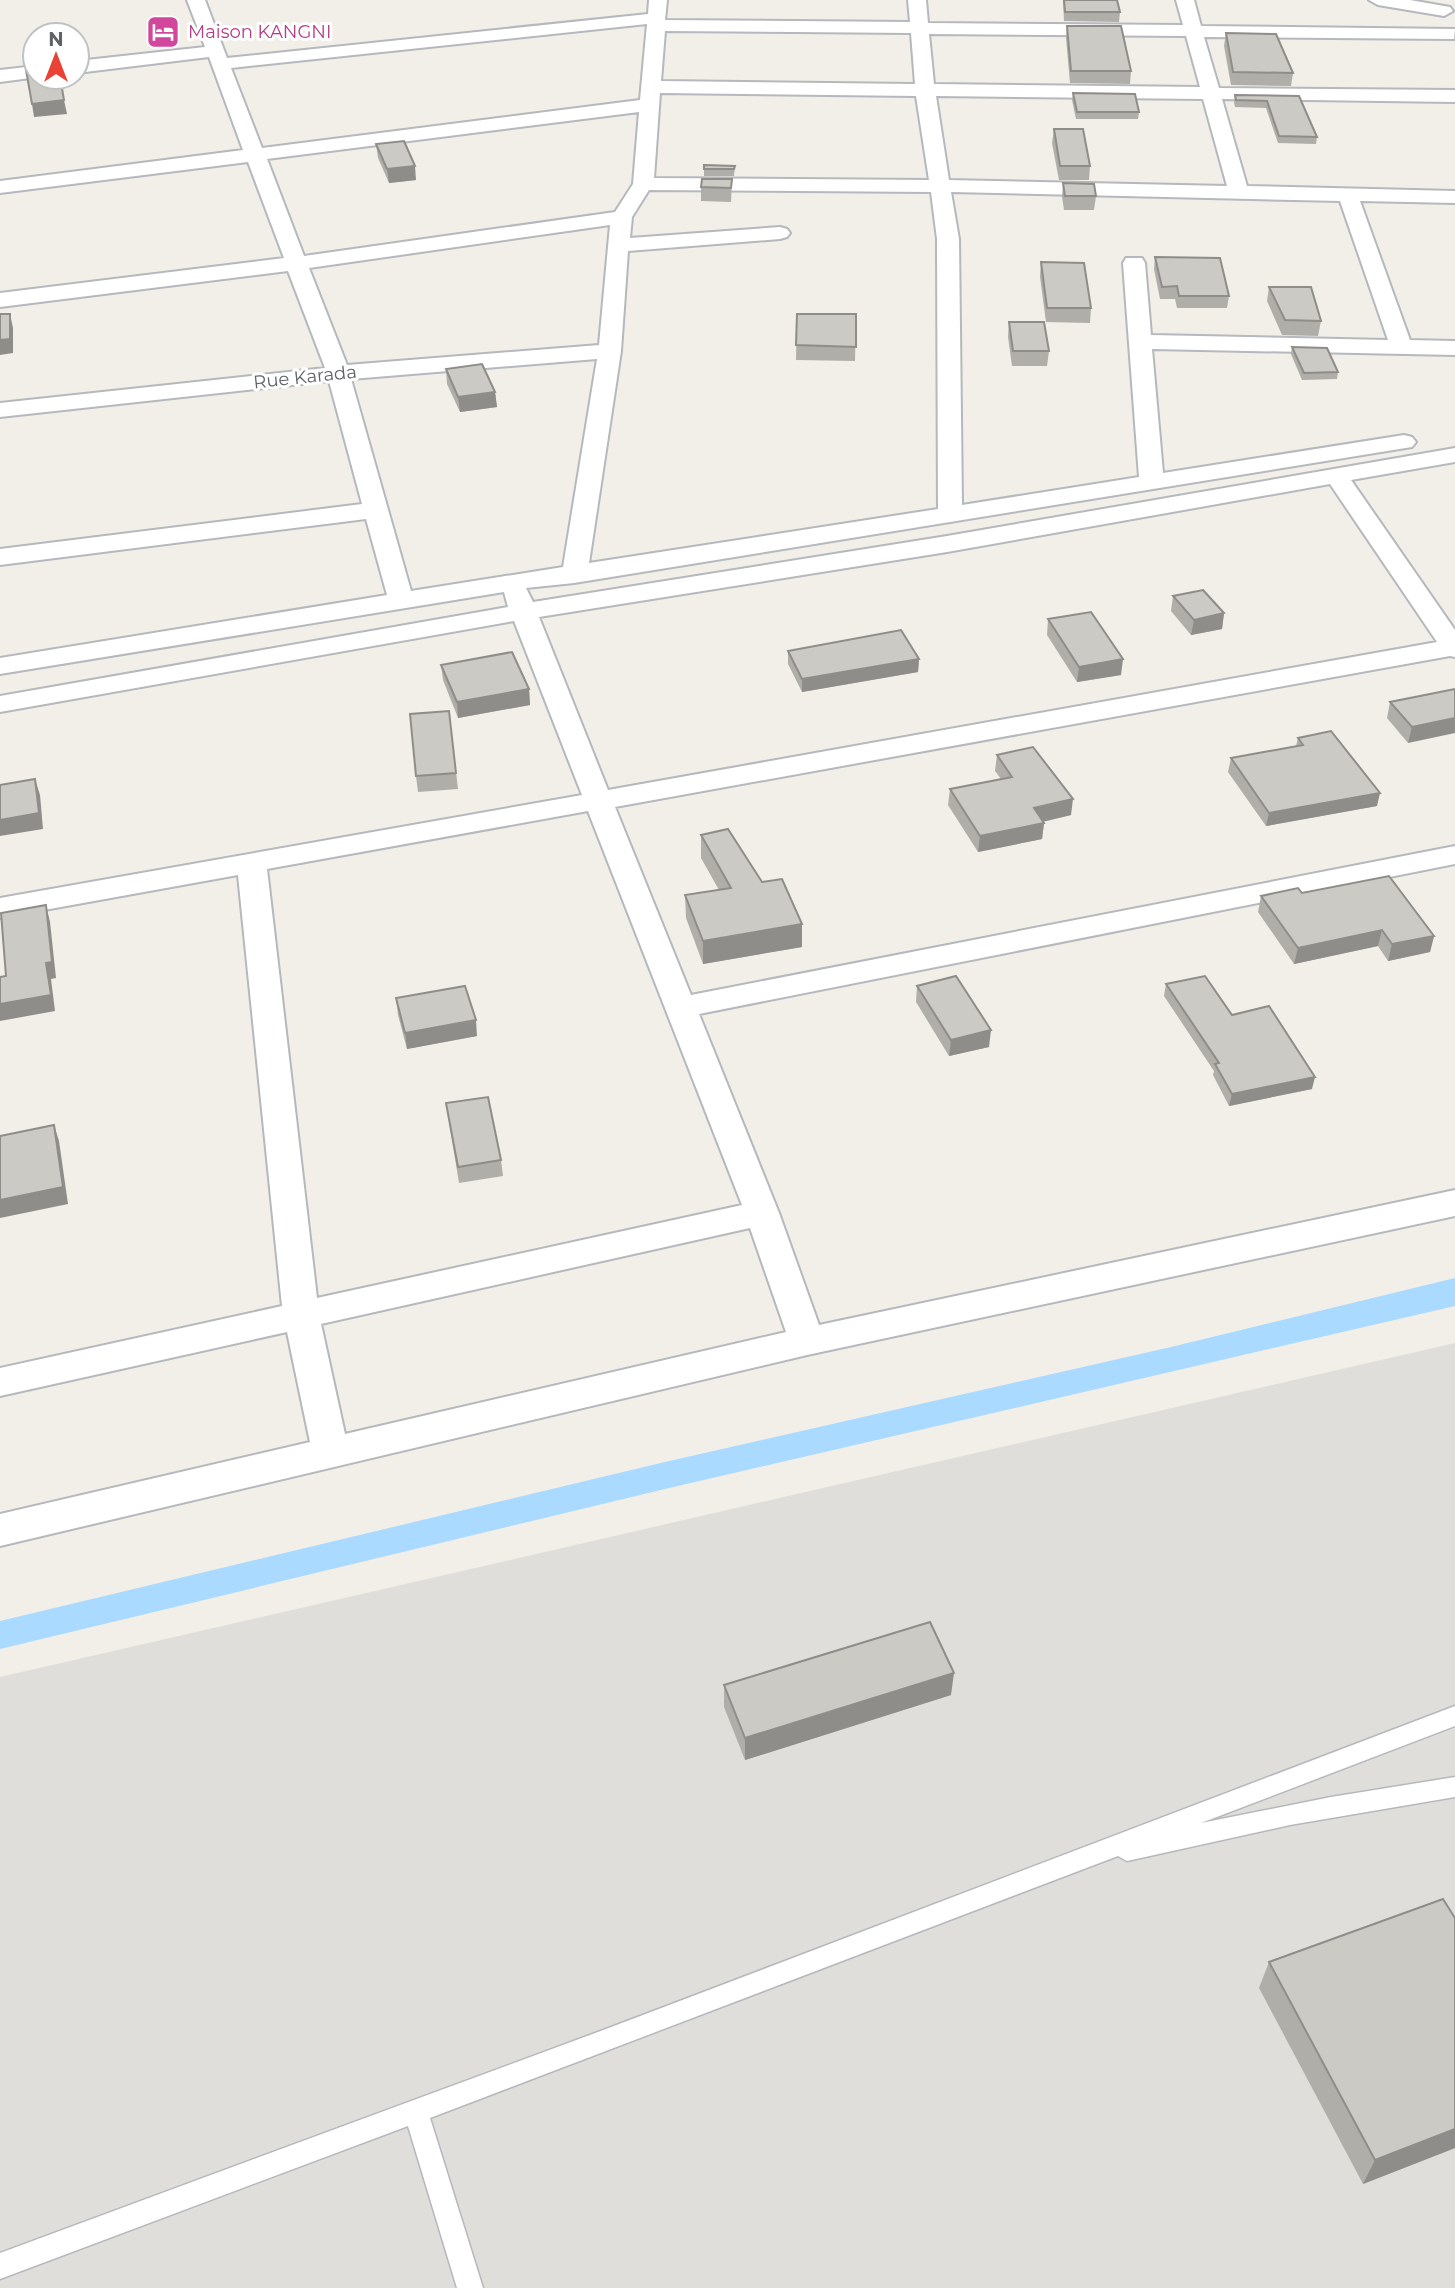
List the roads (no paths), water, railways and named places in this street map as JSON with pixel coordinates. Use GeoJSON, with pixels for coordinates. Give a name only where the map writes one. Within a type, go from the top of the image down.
{"type":"FeatureCollection","features":[{"type":"Feature","properties":{"kind":"street"},"geometry":{"type":"LineString","coordinates":[[196,0],[338,373],[401,600]]}},
{"type":"Feature","properties":{"kind":"street"},"geometry":{"type":"LineString","coordinates":[[917,0],[925,89],[948,239],[950,514]]}},
{"type":"Feature","properties":{"kind":"street"},"geometry":{"type":"LineString","coordinates":[[1185,0],[1238,193]]}},
{"type":"Feature","properties":{"kind":"street"},"geometry":{"type":"LineString","coordinates":[[1378,0],[1449,21]]}},
{"type":"Feature","properties":{"kind":"street"},"geometry":{"type":"LineString","coordinates":[[574,575],[610,351],[622,218],[643,184],[657,14]]}},
{"type":"Feature","properties":{"kind":"street"},"geometry":{"type":"LineString","coordinates":[[91,66],[218,57],[657,14],[919,29],[1194,30],[1449,21]]}},
{"type":"Feature","properties":{"kind":"street"},"geometry":{"type":"LineString","coordinates":[[0,76],[21,74]]}},
{"type":"Feature","properties":{"kind":"street"},"geometry":{"type":"LineString","coordinates":[[0,187],[255,154],[650,96],[925,89],[1455,96]]}},
{"type":"Feature","properties":{"kind":"street"},"geometry":{"type":"LineString","coordinates":[[643,184],[939,186],[1455,197]]}},
{"type":"Feature","properties":{"kind":"street"},"geometry":{"type":"LineString","coordinates":[[1348,195],[1401,346]]}},
{"type":"Feature","properties":{"kind":"street"},"geometry":{"type":"LineString","coordinates":[[0,300],[297,263],[622,218]]}},
{"type":"Feature","properties":{"kind":"street"},"geometry":{"type":"LineString","coordinates":[[618,245],[780,233]]}},
{"type":"Feature","properties":{"kind":"street"},"geometry":{"type":"LineString","coordinates":[[1134,263],[1152,483]]}},
{"type":"Feature","properties":{"kind":"street"},"geometry":{"type":"LineString","coordinates":[[1142,342],[1455,348]]}},
{"type":"Feature","properties":{"kind":"street","name":"Rue Karada"},"geometry":{"type":"LineString","coordinates":[[0,410],[338,373],[610,351]]}},
{"type":"Feature","properties":{"kind":"street"},"geometry":{"type":"LineString","coordinates":[[0,666],[401,600],[518,598],[574,575],[1455,433]]}},
{"type":"Feature","properties":{"kind":"street"},"geometry":{"type":"LineString","coordinates":[[0,704],[518,598],[947,544],[1455,455]]}},
{"type":"Feature","properties":{"kind":"street"},"geometry":{"type":"LineString","coordinates":[[0,908],[1454,648],[1337,477]]}},
{"type":"Feature","properties":{"kind":"street"},"geometry":{"type":"LineString","coordinates":[[0,557],[375,510]]}},
{"type":"Feature","properties":{"kind":"street"},"geometry":{"type":"LineString","coordinates":[[518,598],[682,1007],[762,1213],[807,1340]]}},
{"type":"Feature","properties":{"kind":"street"},"geometry":{"type":"LineString","coordinates":[[682,1007],[1455,855]]}},
{"type":"Feature","properties":{"kind":"street"},"geometry":{"type":"LineString","coordinates":[[252,864],[301,1314],[331,1454]]}},
{"type":"Feature","properties":{"kind":"street"},"geometry":{"type":"LineString","coordinates":[[0,1530],[109,1502],[331,1454],[807,1340],[1455,1203]]}},
{"type":"Feature","properties":{"kind":"street"},"geometry":{"type":"LineString","coordinates":[[0,1382],[762,1213]]}},
{"type":"Feature","properties":{"kind":"lane"},"geometry":{"type":"LineString","coordinates":[[0,2266],[416,2111],[1455,1716]]}},
{"type":"Feature","properties":{"kind":"lane"},"geometry":{"type":"LineString","coordinates":[[1059,1867],[1228,1827],[1388,1796],[1455,1787]]}},
{"type":"Feature","properties":{"kind":"lane"},"geometry":{"type":"LineString","coordinates":[[416,2111],[470,2288]]}},
{"type":"Feature","properties":{"kind":"water"},"geometry":{"type":"Polygon","coordinates":[[[1455,1278],[1455,1306],[669,1488],[0,1649],[0,1621],[665,1462],[1171,1347],[1455,1278]]]}},
{"type":"Feature","properties":{"kind":"place","name":"Maison KANGNI"},"geometry":{"type":"Point","coordinates":[163,32]}}]}
